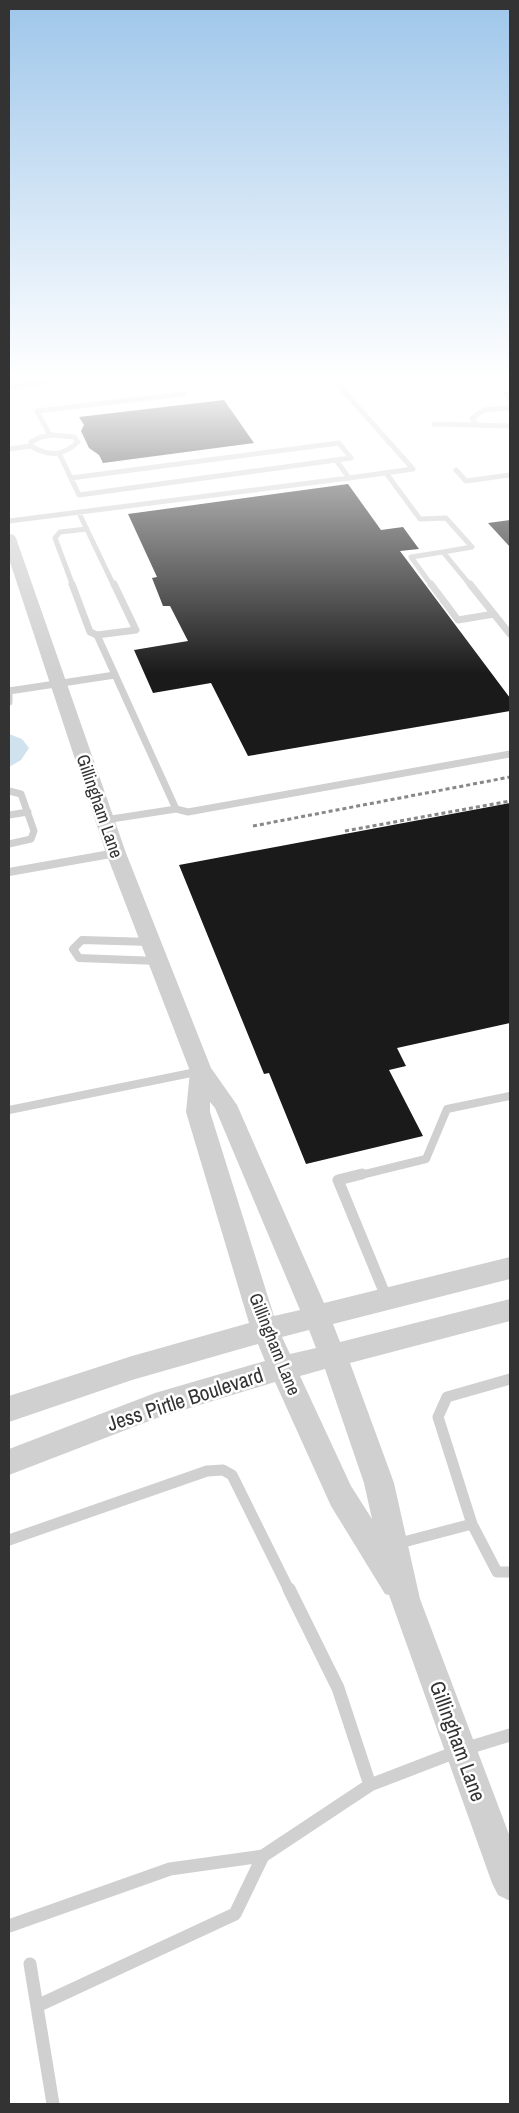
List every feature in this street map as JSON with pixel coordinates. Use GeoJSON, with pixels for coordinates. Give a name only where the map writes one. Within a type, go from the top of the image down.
{"type":"FeatureCollection","features":[{"type":"Feature","properties":{"kind":"street","name":"Gillingham Lane"},"geometry":{"type":"LineString","coordinates":[[11,550],[116,853],[201,1071],[225,1105],[333,1355],[379,1483],[405,1599],[510,1883]]}},
{"type":"Feature","properties":{"kind":"street","name":"Gillingham Lane"},"geometry":{"type":"LineString","coordinates":[[201,1071],[198,1112],[265,1330],[341,1496],[405,1599]]}},
{"type":"Feature","properties":{"kind":"street"},"geometry":{"type":"LineString","coordinates":[[9,1409],[53,1393],[265,1330],[510,1268]]}},
{"type":"Feature","properties":{"kind":"street","name":"Jess Pirtle Boulevard"},"geometry":{"type":"LineString","coordinates":[[9,1462],[155,1406],[283,1367],[510,1310]]}},
{"type":"Feature","properties":{"kind":"lane"},"geometry":{"type":"LineString","coordinates":[[82,477],[71,478],[79,495],[214,477]]}},
{"type":"Feature","properties":{"kind":"lane"},"geometry":{"type":"LineString","coordinates":[[9,521],[359,477]]}},
{"type":"Feature","properties":{"kind":"lane"},"geometry":{"type":"LineString","coordinates":[[389,477],[420,519],[446,518],[472,547],[410,558],[458,620],[494,614]]}},
{"type":"Feature","properties":{"kind":"lane"},"geometry":{"type":"LineString","coordinates":[[462,477],[466,481],[498,477]]}},
{"type":"Feature","properties":{"kind":"lane"},"geometry":{"type":"LineString","coordinates":[[79,512],[136,630],[98,635],[90,632],[55,538],[60,532],[87,529]]}},
{"type":"Feature","properties":{"kind":"lane"},"geometry":{"type":"LineString","coordinates":[[443,552],[510,634]]}},
{"type":"Feature","properties":{"kind":"lane"},"geometry":{"type":"LineString","coordinates":[[98,635],[176,809]]}},
{"type":"Feature","properties":{"kind":"lane"},"geometry":{"type":"LineString","coordinates":[[9,702],[9,690],[115,675]]}},
{"type":"Feature","properties":{"kind":"lane"},"geometry":{"type":"LineString","coordinates":[[105,820],[176,809],[188,812],[510,754]]}},
{"type":"Feature","properties":{"kind":"lane"},"geometry":{"type":"LineString","coordinates":[[9,791],[22,794],[34,830],[31,839],[9,844]]}},
{"type":"Feature","properties":{"kind":"lane"},"geometry":{"type":"LineString","coordinates":[[9,816],[28,812]]}},
{"type":"Feature","properties":{"kind":"lane"},"geometry":{"type":"LineString","coordinates":[[9,872],[116,853]]}},
{"type":"Feature","properties":{"kind":"lane"},"geometry":{"type":"LineString","coordinates":[[150,942],[82,940],[73,950],[79,958],[158,961]]}},
{"type":"Feature","properties":{"kind":"lane"},"geometry":{"type":"LineString","coordinates":[[9,1110],[201,1071]]}},
{"type":"Feature","properties":{"kind":"lane"},"geometry":{"type":"LineString","coordinates":[[387,1299],[338,1180],[426,1160],[447,1109],[510,1096]]}},
{"type":"Feature","properties":{"kind":"lane"},"geometry":{"type":"LineString","coordinates":[[510,1379],[447,1397],[438,1417],[472,1524],[497,1572],[510,1572]]}},
{"type":"Feature","properties":{"kind":"lane"},"geometry":{"type":"LineString","coordinates":[[9,1540],[207,1471],[223,1470],[232,1475],[338,1688],[370,1785]]}},
{"type":"Feature","properties":{"kind":"lane"},"geometry":{"type":"LineString","coordinates":[[393,1545],[472,1524]]}},
{"type":"Feature","properties":{"kind":"lane"},"geometry":{"type":"LineString","coordinates":[[9,1926],[170,1869],[263,1856],[370,1785],[461,1750],[510,1734]]}},
{"type":"Feature","properties":{"kind":"lane"},"geometry":{"type":"LineString","coordinates":[[37,2006],[234,1914],[263,1856]]}},
{"type":"Feature","properties":{"kind":"lane"},"geometry":{"type":"LineString","coordinates":[[30,1964],[53,2104]]}},
{"type":"Feature","properties":{"kind":"water"},"geometry":{"type":"Polygon","coordinates":[[[9,734],[22,739],[29,748],[21,760],[9,767],[9,734]]]}},
{"type":"Feature","properties":{"kind":"building"},"geometry":{"type":"Polygon","coordinates":[[[348,484],[381,530],[403,527],[419,549],[400,551],[510,698],[510,711],[248,756],[211,683],[153,693],[134,650],[188,641],[170,606],[163,606],[152,578],[157,577],[128,514],[348,484]]]}},
{"type":"Feature","properties":{"kind":"building"},"geometry":{"type":"Polygon","coordinates":[[[510,520],[510,547],[488,523],[510,520]]]}},
{"type":"Feature","properties":{"kind":"building"},"geometry":{"type":"Polygon","coordinates":[[[510,803],[510,1023],[397,1048],[406,1066],[389,1070],[423,1136],[306,1164],[269,1073],[264,1074],[179,865],[510,803]]]}},
{"type":"Feature","properties":{"kind":"railway"},"geometry":{"type":"LineString","coordinates":[[253,826],[510,777]]}},
{"type":"Feature","properties":{"kind":"railway"},"geometry":{"type":"LineString","coordinates":[[345,831],[510,801]]}}]}
